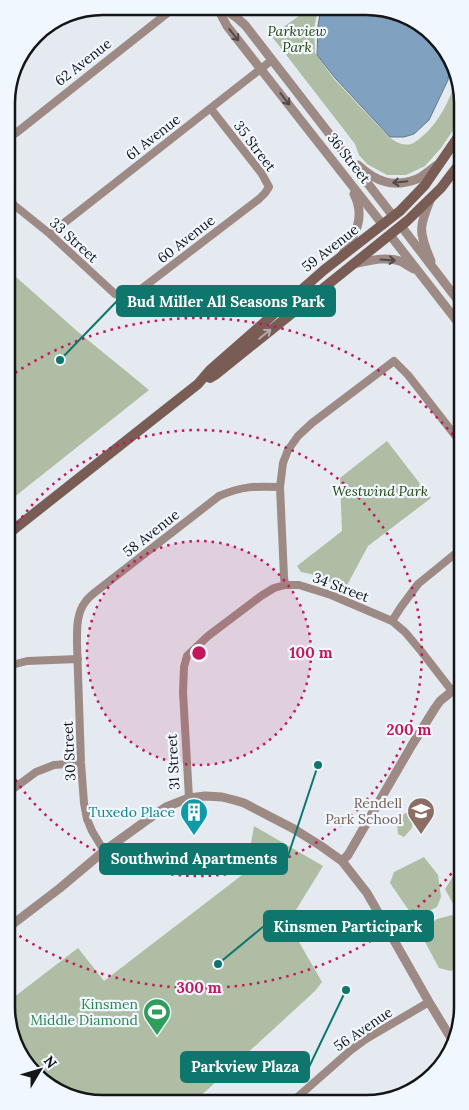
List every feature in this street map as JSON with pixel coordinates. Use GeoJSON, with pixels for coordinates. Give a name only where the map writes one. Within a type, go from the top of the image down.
{"type":"FeatureCollection","features":[{"type":"Feature","properties":{"kind":"main road"},"geometry":{"type":"LineString","coordinates":[[393,216],[425,185],[454,143]]}},
{"type":"Feature","properties":{"kind":"main road"},"geometry":{"type":"LineString","coordinates":[[401,226],[432,198],[454,171]]}},
{"type":"Feature","properties":{"kind":"main road","name":"59 Avenue"},"geometry":{"type":"LineString","coordinates":[[15,529],[198,384],[218,363],[316,276],[393,216]]}},
{"type":"Feature","properties":{"kind":"main road","name":"36 Street"},"geometry":{"type":"LineString","coordinates":[[393,216],[401,226]]}},
{"type":"Feature","properties":{"kind":"main road","name":"36 Street"},"geometry":{"type":"LineString","coordinates":[[382,225],[390,235]]}},
{"type":"Feature","properties":{"kind":"main road","name":"59 Avenue"},"geometry":{"type":"LineString","coordinates":[[198,384],[215,375],[401,226]]}},
{"type":"Feature","properties":{"kind":"street","name":"62 Avenue"},"geometry":{"type":"LineString","coordinates":[[15,134],[165,15]]}},
{"type":"Feature","properties":{"kind":"street","name":"36 Street"},"geometry":{"type":"LineString","coordinates":[[221,15],[227,26],[382,225]]}},
{"type":"Feature","properties":{"kind":"street","name":"36 Street"},"geometry":{"type":"LineString","coordinates":[[234,15],[245,25],[393,216]]}},
{"type":"Feature","properties":{"kind":"street","name":"61 Avenue"},"geometry":{"type":"LineString","coordinates":[[50,234],[272,60]]}},
{"type":"Feature","properties":{"kind":"street","name":"35 Street"},"geometry":{"type":"LineString","coordinates":[[211,108],[262,174],[269,187],[259,199]]}},
{"type":"Feature","properties":{"kind":"street"},"geometry":{"type":"LineString","coordinates":[[342,149],[360,168],[381,181],[396,184],[418,178],[442,161]]}},
{"type":"Feature","properties":{"kind":"street"},"geometry":{"type":"LineString","coordinates":[[341,256],[356,230],[360,214],[359,203],[346,178]]}},
{"type":"Feature","properties":{"kind":"street"},"geometry":{"type":"LineString","coordinates":[[432,198],[424,216],[421,229],[424,244],[438,275]]}},
{"type":"Feature","properties":{"kind":"street","name":"60 Avenue"},"geometry":{"type":"LineString","coordinates":[[128,299],[259,199]]}},
{"type":"Feature","properties":{"kind":"street","name":"33 Street"},"geometry":{"type":"LineString","coordinates":[[15,206],[50,234],[115,294],[128,299]]}},
{"type":"Feature","properties":{"kind":"street","name":"36 Street"},"geometry":{"type":"LineString","coordinates":[[401,226],[454,295]]}},
{"type":"Feature","properties":{"kind":"street","name":"36 Street"},"geometry":{"type":"LineString","coordinates":[[390,235],[454,318]]}},
{"type":"Feature","properties":{"kind":"street"},"geometry":{"type":"LineString","coordinates":[[353,264],[377,259],[401,261],[420,274]]}},
{"type":"Feature","properties":{"kind":"street"},"geometry":{"type":"LineString","coordinates":[[285,585],[280,487],[283,463],[288,450],[298,436],[312,423],[394,361],[408,375],[454,434]]}},
{"type":"Feature","properties":{"kind":"street","name":"58 Avenue"},"geometry":{"type":"LineString","coordinates":[[77,644],[77,626],[80,611],[85,602],[219,496],[236,489],[254,486],[280,487]]}},
{"type":"Feature","properties":{"kind":"street"},"geometry":{"type":"LineString","coordinates":[[392,621],[418,584],[454,555]]}},
{"type":"Feature","properties":{"kind":"street","name":"34 Street"},"geometry":{"type":"LineString","coordinates":[[285,585],[299,585],[330,595],[392,621],[405,632],[452,691]]}},
{"type":"Feature","properties":{"kind":"street","name":"31 Street"},"geometry":{"type":"LineString","coordinates":[[285,585],[274,588],[261,596],[208,636],[187,656],[184,667],[183,692],[189,798],[222,797],[244,803],[294,829],[342,861],[367,893],[449,1035]]}},
{"type":"Feature","properties":{"kind":"street","name":"30 Street"},"geometry":{"type":"LineString","coordinates":[[77,644],[84,803],[88,819],[104,852]]}},
{"type":"Feature","properties":{"kind":"street"},"geometry":{"type":"LineString","coordinates":[[15,664],[27,661],[78,659]]}},
{"type":"Feature","properties":{"kind":"street"},"geometry":{"type":"LineString","coordinates":[[342,861],[350,853],[435,708],[452,691]]}},
{"type":"Feature","properties":{"kind":"street"},"geometry":{"type":"LineString","coordinates":[[15,788],[36,772],[54,765],[81,763]]}},
{"type":"Feature","properties":{"kind":"street"},"geometry":{"type":"LineString","coordinates":[[15,922],[156,813],[189,798]]}},
{"type":"Feature","properties":{"kind":"street","name":"56 Avenue"},"geometry":{"type":"LineString","coordinates":[[300,1095],[366,1039],[429,1002]]}},
{"type":"Feature","properties":{"kind":"green space","name":"Parkview Park"},"geometry":{"type":"Polygon","coordinates":[[[300,15],[317,15],[314,29],[315,53],[334,79],[389,137],[399,143],[413,144],[438,119],[453,89],[454,129],[441,148],[425,166],[406,175],[387,175],[367,164],[359,155],[355,144],[271,36],[300,15]]]}},
{"type":"Feature","properties":{"kind":"green space"},"geometry":{"type":"Polygon","coordinates":[[[15,276],[77,331],[149,390],[15,496],[15,276]]]}},
{"type":"Feature","properties":{"kind":"green space","name":"Westwind Park"},"geometry":{"type":"Polygon","coordinates":[[[387,441],[431,498],[368,546],[345,589],[311,574],[301,572],[297,566],[342,531],[340,478],[387,441]]]}},
{"type":"Feature","properties":{"kind":"green space"},"geometry":{"type":"Polygon","coordinates":[[[409,811],[413,817],[412,828],[404,837],[398,834],[397,822],[401,816],[409,811]]]}},
{"type":"Feature","properties":{"kind":"green space"},"geometry":{"type":"Polygon","coordinates":[[[254,826],[323,866],[288,923],[322,982],[315,991],[202,1095],[103,1095],[86,1093],[64,1086],[49,1077],[33,1061],[18,1030],[15,996],[78,948],[104,981],[246,872],[254,826]]]}},
{"type":"Feature","properties":{"kind":"green space"},"geometry":{"type":"Polygon","coordinates":[[[424,857],[438,875],[441,897],[437,907],[414,918],[390,883],[394,872],[424,857]]]}},
{"type":"Feature","properties":{"kind":"green space"},"geometry":{"type":"Polygon","coordinates":[[[454,875],[454,905],[445,889],[454,875]]]}},
{"type":"Feature","properties":{"kind":"green space"},"geometry":{"type":"Polygon","coordinates":[[[454,916],[454,970],[451,971],[439,968],[419,931],[437,919],[454,916]]]}},
{"type":"Feature","properties":{"kind":"water"},"geometry":{"type":"Polygon","coordinates":[[[320,15],[378,16],[405,24],[424,37],[436,49],[449,74],[448,80],[429,120],[414,134],[404,137],[390,137],[335,78],[317,55],[320,15]]]}},
{"type":"Feature","properties":{"kind":"place","name":"Bud Miller All Seasons Park"},"geometry":{"type":"Point","coordinates":[60,360]}},
{"type":"Feature","properties":{"kind":"place","name":"Southwind Apartments"},"geometry":{"type":"Point","coordinates":[318,765]}},
{"type":"Feature","properties":{"kind":"place","name":"Rendell Park School"},"geometry":{"type":"Point","coordinates":[421,835]}},
{"type":"Feature","properties":{"kind":"place","name":"Tuxedo Place"},"geometry":{"type":"Point","coordinates":[194,836]}},
{"type":"Feature","properties":{"kind":"place","name":"Kinsmen Participark"},"geometry":{"type":"Point","coordinates":[218,964]}},
{"type":"Feature","properties":{"kind":"place","name":"Parkview Plaza"},"geometry":{"type":"Point","coordinates":[346,990]}},
{"type":"Feature","properties":{"kind":"place","name":"Kinsmen Middle Diamond"},"geometry":{"type":"Point","coordinates":[157,1036]}}]}
